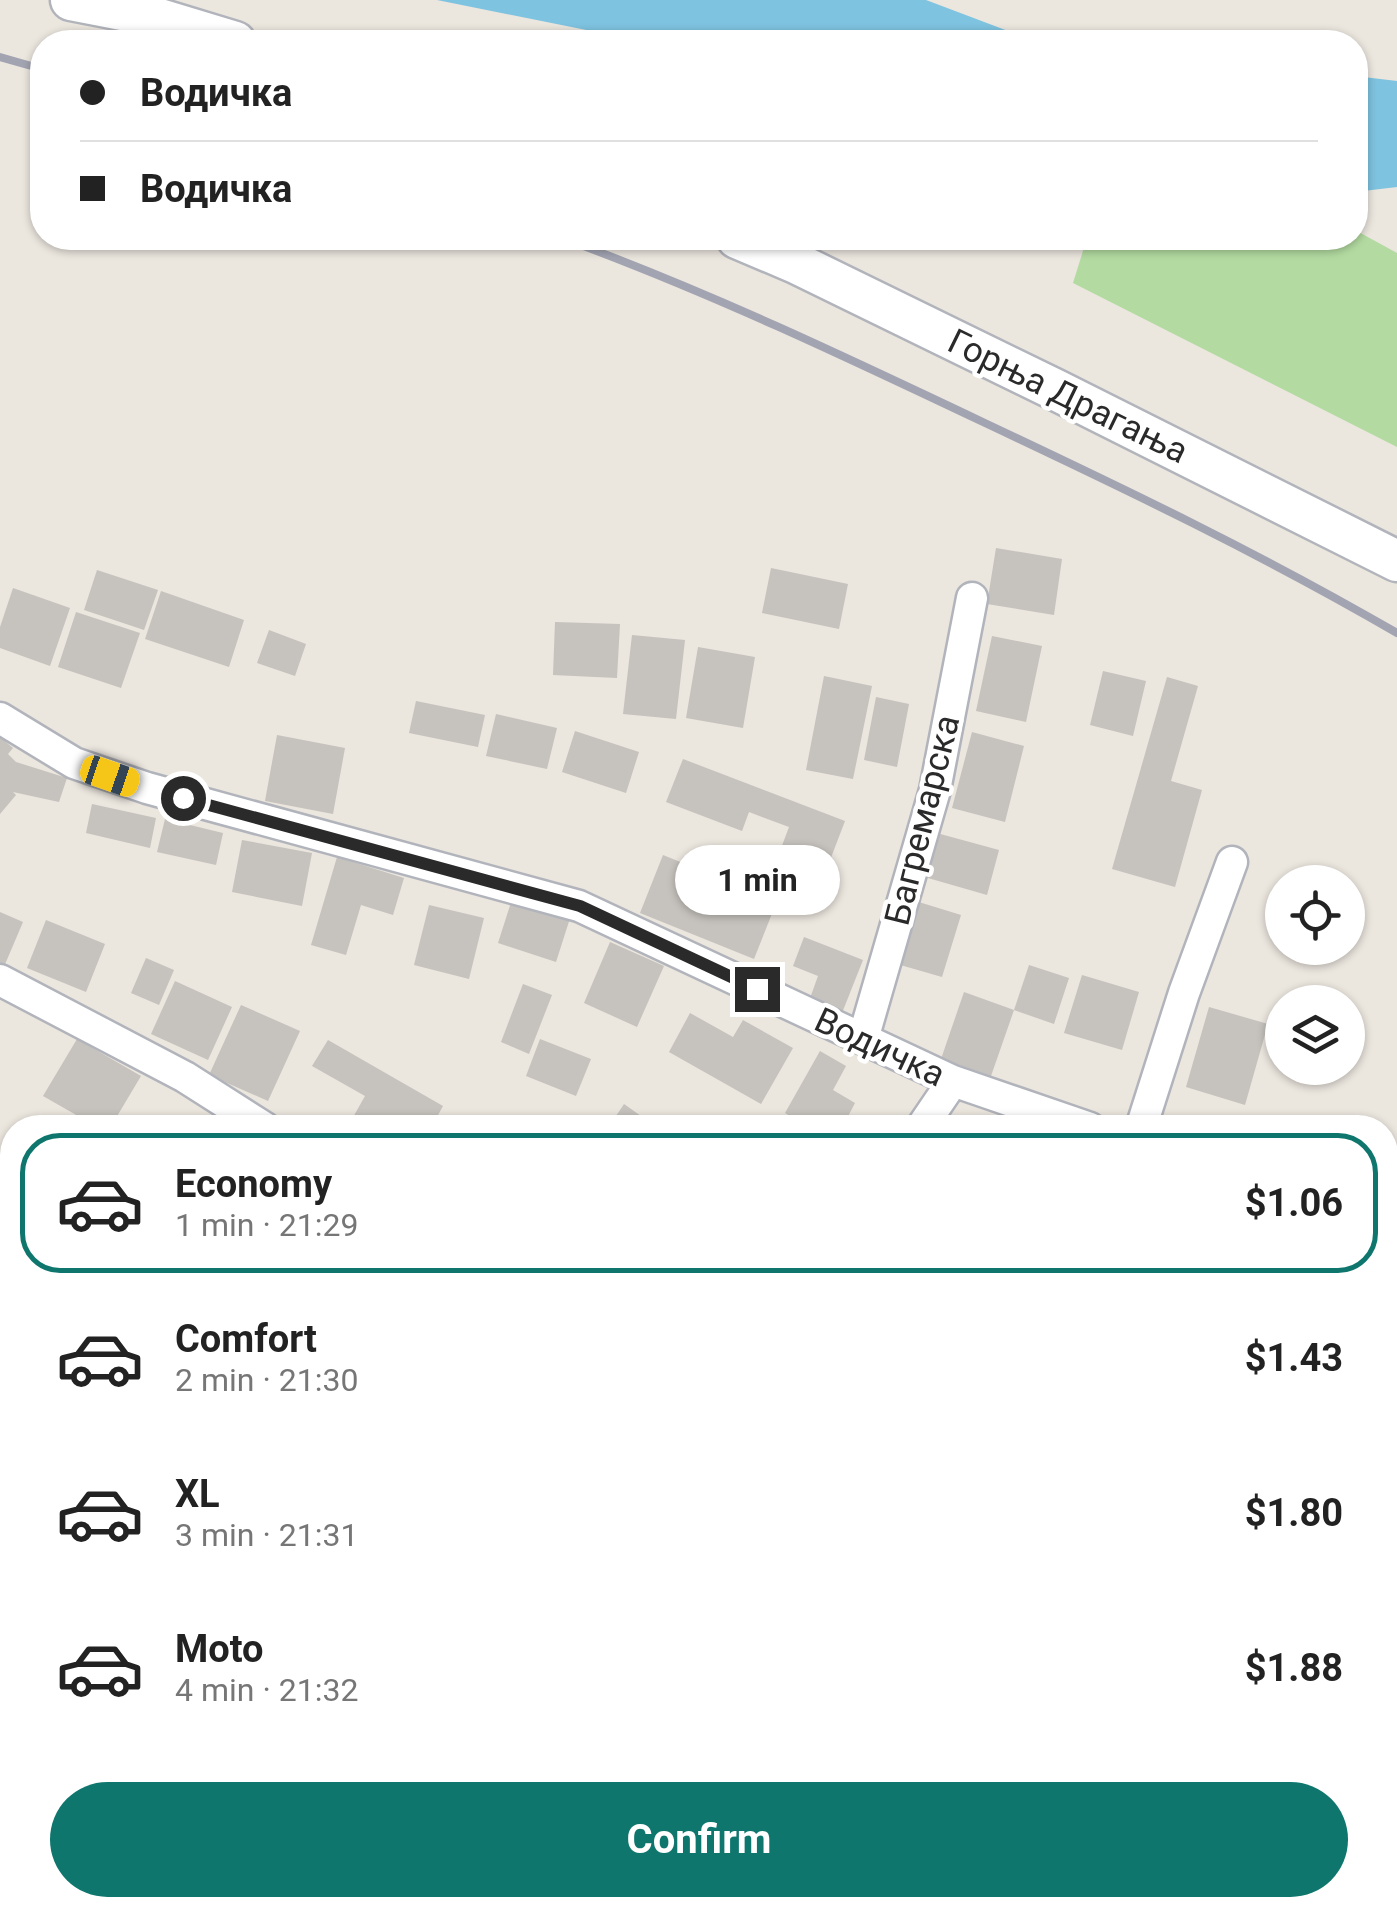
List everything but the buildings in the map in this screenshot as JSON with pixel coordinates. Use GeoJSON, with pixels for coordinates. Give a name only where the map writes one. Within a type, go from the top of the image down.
{"type":"FeatureCollection","features":[{"type":"Feature","properties":{"kind":"street"},"geometry":{"type":"LineString","coordinates":[[70,0],[143,14],[196,30]]}},
{"type":"Feature","properties":{"kind":"street","name":"Горња Драгања"},"geometry":{"type":"LineString","coordinates":[[763,250],[1397,561]]}},
{"type":"Feature","properties":{"kind":"street","name":"Багремарска"},"geometry":{"type":"LineString","coordinates":[[863,1039],[935,790],[972,598]]}},
{"type":"Feature","properties":{"kind":"street","name":"Водичка"},"geometry":{"type":"LineString","coordinates":[[0,718],[74,763],[147,788],[580,906],[954,1081],[1052,1115]]}},
{"type":"Feature","properties":{"kind":"street"},"geometry":{"type":"LineString","coordinates":[[1145,1115],[1232,862]]}},
{"type":"Feature","properties":{"kind":"street"},"geometry":{"type":"LineString","coordinates":[[0,980],[185,1077],[244,1115]]}},
{"type":"Feature","properties":{"kind":"street"},"geometry":{"type":"LineString","coordinates":[[930,1115],[954,1081]]}},
{"type":"Feature","properties":{"kind":"green space"},"geometry":{"type":"Polygon","coordinates":[[[1368,237],[1397,253],[1397,447],[1073,283],[1083,250],[1368,250],[1368,237]]]}},
{"type":"Feature","properties":{"kind":"water"},"geometry":{"type":"Polygon","coordinates":[[[437,0],[926,0],[1005,30],[586,30],[437,0]]]}},
{"type":"Feature","properties":{"kind":"water"},"geometry":{"type":"Polygon","coordinates":[[[1368,78],[1397,81],[1397,187],[1368,190],[1368,78]]]}},
{"type":"Feature","properties":{"kind":"railway"},"geometry":{"type":"LineString","coordinates":[[0,57],[30,66]]}},
{"type":"Feature","properties":{"kind":"railway"},"geometry":{"type":"LineString","coordinates":[[594,250],[723,302],[933,398],[1193,524],[1397,633]]}},
{"type":"Feature","properties":{"kind":"route"},"geometry":{"type":"LineString","coordinates":[[183,798],[580,906],[757,989]]}}]}
